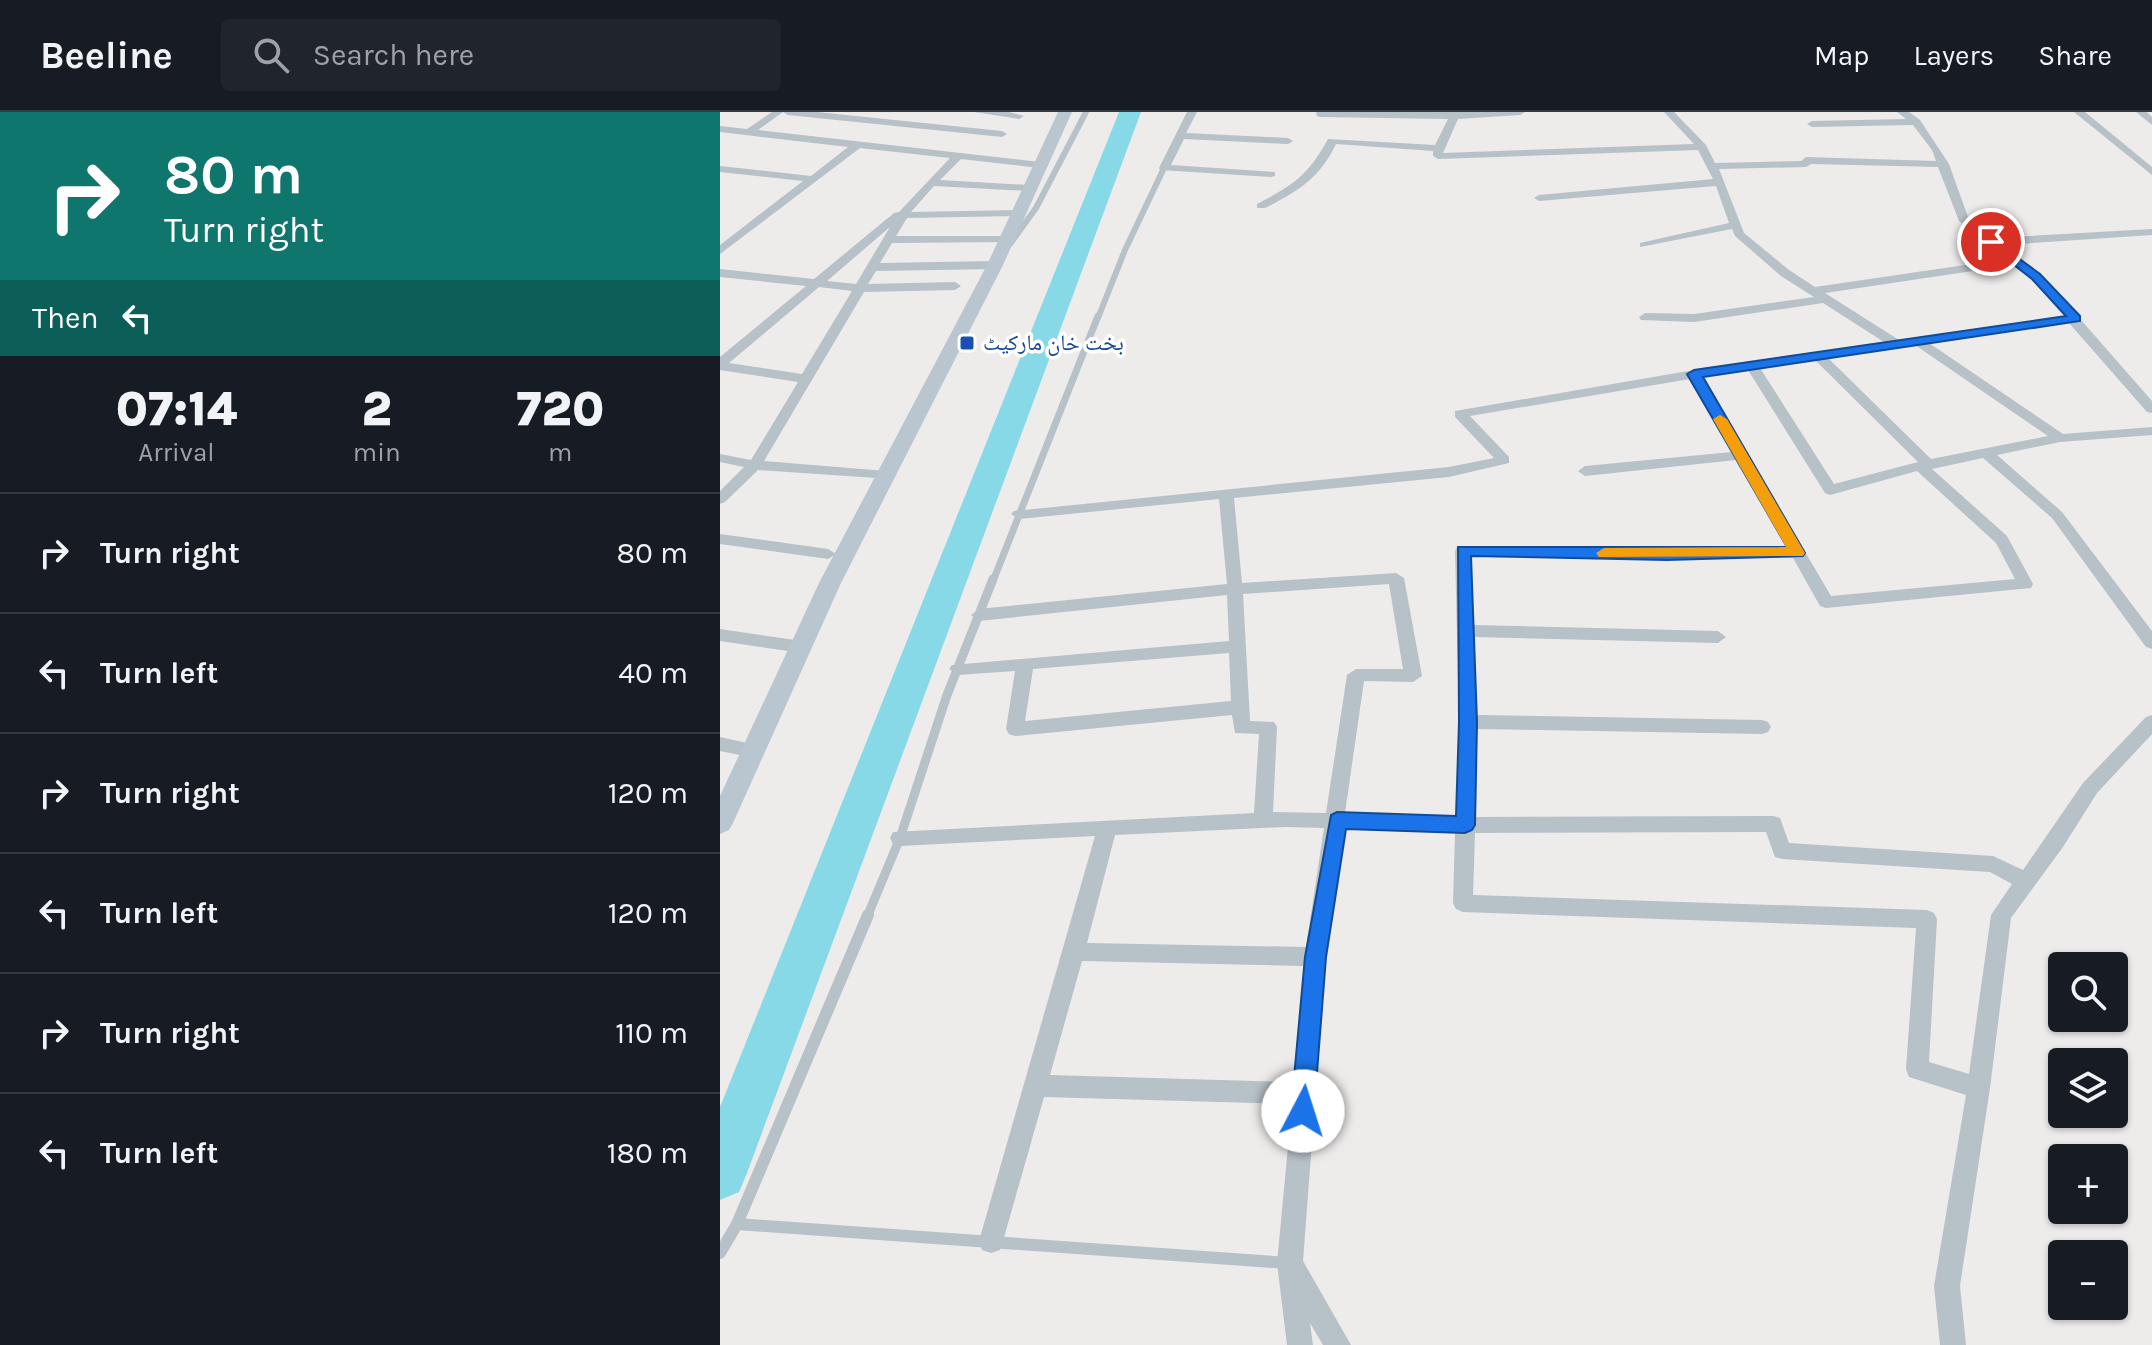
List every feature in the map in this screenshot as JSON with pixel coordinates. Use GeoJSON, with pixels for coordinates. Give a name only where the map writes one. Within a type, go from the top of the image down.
{"type":"FeatureCollection","features":[{"type":"Feature","properties":{"kind":"street"},"geometry":{"type":"LineString","coordinates":[[749,132],[778,112]]}},
{"type":"Feature","properties":{"kind":"street"},"geometry":{"type":"LineString","coordinates":[[788,112],[916,138],[959,155],[1040,165]]}},
{"type":"Feature","properties":{"kind":"street"},"geometry":{"type":"LineString","coordinates":[[916,138],[948,112]]}},
{"type":"Feature","properties":{"kind":"street"},"geometry":{"type":"LineString","coordinates":[[979,112],[1019,116]]}},
{"type":"Feature","properties":{"kind":"street"},"geometry":{"type":"LineString","coordinates":[[720,823],[830,583],[995,265],[1065,112]]}},
{"type":"Feature","properties":{"kind":"street"},"geometry":{"type":"LineString","coordinates":[[1192,112],[1164,168],[1271,174]]}},
{"type":"Feature","properties":{"kind":"street"},"geometry":{"type":"LineString","coordinates":[[1320,114],[1520,112]]}},
{"type":"Feature","properties":{"kind":"street"},"geometry":{"type":"LineString","coordinates":[[1669,112],[1702,147],[1720,182],[1739,234],[1785,273],[1896,344]]}},
{"type":"Feature","properties":{"kind":"street"},"geometry":{"type":"LineString","coordinates":[[1902,112],[1916,122],[1937,150],[1963,219],[2036,277],[2076,318],[2152,409]]}},
{"type":"Feature","properties":{"kind":"street"},"geometry":{"type":"LineString","coordinates":[[2079,112],[2152,172]]}},
{"type":"Feature","properties":{"kind":"street"},"geometry":{"type":"LineString","coordinates":[[2141,112],[2152,122]]}},
{"type":"Feature","properties":{"kind":"street"},"geometry":{"type":"LineString","coordinates":[[1455,114],[1438,148],[1438,156],[1702,147]]}},
{"type":"Feature","properties":{"kind":"street"},"geometry":{"type":"LineString","coordinates":[[1812,124],[1916,122]]}},
{"type":"Feature","properties":{"kind":"street"},"geometry":{"type":"LineString","coordinates":[[720,129],[858,144],[1002,134]]}},
{"type":"Feature","properties":{"kind":"street"},"geometry":{"type":"LineString","coordinates":[[1181,136],[1288,141]]}},
{"type":"Feature","properties":{"kind":"street"},"geometry":{"type":"LineString","coordinates":[[1261,206],[1303,185],[1323,162],[1332,141],[1438,148]]}},
{"type":"Feature","properties":{"kind":"street"},"geometry":{"type":"LineString","coordinates":[[720,251],[858,144]]}},
{"type":"Feature","properties":{"kind":"street"},"geometry":{"type":"LineString","coordinates":[[720,365],[906,210],[959,155]]}},
{"type":"Feature","properties":{"kind":"street"},"geometry":{"type":"LineString","coordinates":[[1712,166],[1806,164],[1806,160],[1944,164]]}},
{"type":"Feature","properties":{"kind":"street"},"geometry":{"type":"LineString","coordinates":[[720,169],[813,179]]}},
{"type":"Feature","properties":{"kind":"street"},"geometry":{"type":"LineString","coordinates":[[1539,198],[1720,182]]}},
{"type":"Feature","properties":{"kind":"street"},"geometry":{"type":"LineString","coordinates":[[931,183],[1029,188]]}},
{"type":"Feature","properties":{"kind":"street"},"geometry":{"type":"LineString","coordinates":[[906,210],[1018,213]]}},
{"type":"Feature","properties":{"kind":"street"},"geometry":{"type":"LineString","coordinates":[[720,499],[755,465],[906,210]]}},
{"type":"Feature","properties":{"kind":"street"},"geometry":{"type":"LineString","coordinates":[[1644,245],[1736,225]]}},
{"type":"Feature","properties":{"kind":"street"},"geometry":{"type":"LineString","coordinates":[[1991,242],[2152,232]]}},
{"type":"Feature","properties":{"kind":"street"},"geometry":{"type":"LineString","coordinates":[[889,240],[1006,239]]}},
{"type":"Feature","properties":{"kind":"street"},"geometry":{"type":"LineString","coordinates":[[1813,291],[2014,261]]}},
{"type":"Feature","properties":{"kind":"street"},"geometry":{"type":"LineString","coordinates":[[873,267],[995,265]]}},
{"type":"Feature","properties":{"kind":"street"},"geometry":{"type":"LineString","coordinates":[[720,273],[860,288],[955,286]]}},
{"type":"Feature","properties":{"kind":"street"},"geometry":{"type":"LineString","coordinates":[[1645,317],[1694,318],[1825,299]]}},
{"type":"Feature","properties":{"kind":"street"},"geometry":{"type":"LineString","coordinates":[[1019,514],[1449,472],[1504,460],[1460,414],[1694,374],[2076,318]]}},
{"type":"Feature","properties":{"kind":"street"},"geometry":{"type":"LineString","coordinates":[[1917,341],[1949,366],[2011,401],[2060,438]]}},
{"type":"Feature","properties":{"kind":"street"},"geometry":{"type":"LineString","coordinates":[[1694,374],[1826,602],[2025,584],[2002,540],[1924,466],[1818,356]]}},
{"type":"Feature","properties":{"kind":"street"},"geometry":{"type":"LineString","coordinates":[[720,365],[806,379]]}},
{"type":"Feature","properties":{"kind":"street"},"geometry":{"type":"LineString","coordinates":[[1752,366],[1830,490],[1924,466],[2060,438],[2152,431]]}},
{"type":"Feature","properties":{"kind":"street"},"geometry":{"type":"LineString","coordinates":[[1987,454],[2057,515],[2152,643]]}},
{"type":"Feature","properties":{"kind":"street"},"geometry":{"type":"LineString","coordinates":[[1585,471],[1741,455]]}},
{"type":"Feature","properties":{"kind":"street"},"geometry":{"type":"LineString","coordinates":[[720,458],[755,465],[886,476]]}},
{"type":"Feature","properties":{"kind":"street"},"geometry":{"type":"LineString","coordinates":[[1226,495],[1235,589],[1241,728],[1268,727],[1263,820]]}},
{"type":"Feature","properties":{"kind":"street"},"geometry":{"type":"LineString","coordinates":[[720,539],[828,554]]}},
{"type":"Feature","properties":{"kind":"street"},"geometry":{"type":"LineString","coordinates":[[1797,553],[1463,551],[1468,722],[1463,903],[1927,919],[1917,1069],[1979,1088]]}},
{"type":"Feature","properties":{"kind":"street"},"geometry":{"type":"LineString","coordinates":[[979,615],[1235,589],[1396,578],[1413,676],[1356,675],[1315,957],[1290,1263],[1300,1345]]}},
{"type":"Feature","properties":{"kind":"street"},"geometry":{"type":"LineString","coordinates":[[1466,631],[1718,637]]}},
{"type":"Feature","properties":{"kind":"street"},"geometry":{"type":"LineString","coordinates":[[720,635],[802,647]]}},
{"type":"Feature","properties":{"kind":"street"},"geometry":{"type":"LineString","coordinates":[[958,669],[1238,646]]}},
{"type":"Feature","properties":{"kind":"street"},"geometry":{"type":"LineString","coordinates":[[1025,663],[1015,729],[1241,707]]}},
{"type":"Feature","properties":{"kind":"street"},"geometry":{"type":"LineString","coordinates":[[1468,722],[1762,727]]}},
{"type":"Feature","properties":{"kind":"street"},"geometry":{"type":"LineString","coordinates":[[1953,1345],[1947,1286],[1979,1088],[2001,915],[2056,841],[2090,788],[2152,722]]}},
{"type":"Feature","properties":{"kind":"street"},"geometry":{"type":"LineString","coordinates":[[720,744],[755,751]]}},
{"type":"Feature","properties":{"kind":"street"},"geometry":{"type":"LineString","coordinates":[[900,838],[1263,820],[1465,825],[1773,824],[1782,851],[1993,864],[2025,881]]}},
{"type":"Feature","properties":{"kind":"street"},"geometry":{"type":"LineString","coordinates":[[991,1241],[1034,1086],[1077,952],[1107,829]]}},
{"type":"Feature","properties":{"kind":"street"},"geometry":{"type":"LineString","coordinates":[[1077,952],[1315,957]]}},
{"type":"Feature","properties":{"kind":"street"},"geometry":{"type":"LineString","coordinates":[[1034,1086],[1304,1093]]}},
{"type":"Feature","properties":{"kind":"street"},"geometry":{"type":"LineString","coordinates":[[1290,1263],[1338,1345]]}},
{"type":"Feature","properties":{"kind":"lane"},"geometry":{"type":"LineString","coordinates":[[995,265],[1036,208],[1086,112]]}},
{"type":"Feature","properties":{"kind":"lane"},"geometry":{"type":"LineString","coordinates":[[720,1253],[737,1224],[900,838],[979,615],[1125,250],[1164,168]]}},
{"type":"Feature","properties":{"kind":"lane"},"geometry":{"type":"LineString","coordinates":[[737,1224],[1290,1263]]}},
{"type":"Feature","properties":{"kind":"waterway"},"geometry":{"type":"LineString","coordinates":[[720,1173],[1130,112]]}},
{"type":"Feature","properties":{"kind":"slow traffic"},"geometry":{"type":"LineString","coordinates":[[1604,553],[1797,553],[1720,419]]}},
{"type":"Feature","properties":{"kind":"place","name":"بخت خان مارکیٹ"},"geometry":{"type":"Point","coordinates":[967,343]}},
{"type":"Feature","properties":{"kind":"route"},"geometry":{"type":"LineString","coordinates":[[1303,1111],[1315,957],[1337,820],[1465,825],[1468,722],[1463,551],[1797,553],[1694,374],[2076,318],[2036,277],[1991,242]]}}]}
